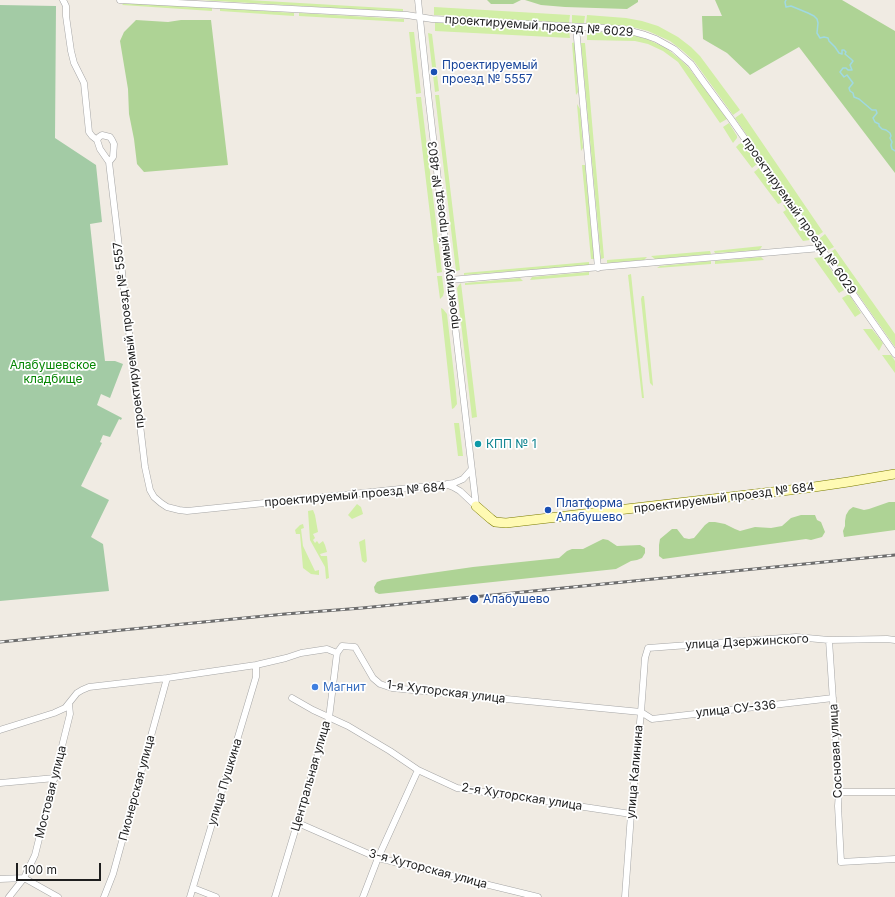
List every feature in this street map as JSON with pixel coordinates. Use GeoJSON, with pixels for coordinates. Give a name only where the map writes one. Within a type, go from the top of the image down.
{"type":"FeatureCollection","features":[{"type":"Feature","properties":{"kind":"street"},"geometry":{"type":"LineString","coordinates":[[63,0],[66,6],[66,16],[74,63],[84,83],[89,132],[97,140]]}},
{"type":"Feature","properties":{"kind":"street","name":"проектируемый проезд № 6029"},"geometry":{"type":"LineString","coordinates":[[120,0],[305,9],[407,15],[432,19],[623,29],[656,39],[674,49],[691,64],[895,354]]}},
{"type":"Feature","properties":{"kind":"street","name":"проектируемый проезд № 4803"},"geometry":{"type":"LineString","coordinates":[[418,0],[476,506]]}},
{"type":"Feature","properties":{"kind":"street"},"geometry":{"type":"LineString","coordinates":[[576,27],[598,268]]}},
{"type":"Feature","properties":{"kind":"street","name":"проектируемый проезд № 5557"},"geometry":{"type":"LineString","coordinates":[[109,162],[113,157],[114,144],[110,136],[102,136],[97,140],[100,149],[109,162],[145,467],[150,490],[154,497],[161,503]]}},
{"type":"Feature","properties":{"kind":"street"},"geometry":{"type":"LineString","coordinates":[[450,280],[820,248]]}},
{"type":"Feature","properties":{"kind":"street"},"geometry":{"type":"LineString","coordinates":[[439,485],[458,482],[471,470]]}},
{"type":"Feature","properties":{"kind":"street","name":"проектируемый проезд № 684"},"geometry":{"type":"LineString","coordinates":[[161,503],[173,509],[187,510],[448,485],[457,489],[466,496],[491,519],[499,523],[506,523],[807,488],[895,474]]}},
{"type":"Feature","properties":{"kind":"street","name":"улица Дзержинского"},"geometry":{"type":"LineString","coordinates":[[648,648],[796,637],[829,640],[895,640]]}},
{"type":"Feature","properties":{"kind":"street","name":"Сосновая улица"},"geometry":{"type":"LineString","coordinates":[[829,640],[839,792],[838,806],[841,862],[895,859]]}},
{"type":"Feature","properties":{"kind":"street","name":"1-я Хуторская улица"},"geometry":{"type":"LineString","coordinates":[[0,730],[54,714],[65,708],[77,693],[89,687],[256,666],[301,653],[327,650],[337,653],[342,646],[355,647],[373,678],[380,684],[392,688],[641,712]]}},
{"type":"Feature","properties":{"kind":"street","name":"улица Калинина"},"geometry":{"type":"LineString","coordinates":[[625,897],[645,658],[648,648]]}},
{"type":"Feature","properties":{"kind":"street","name":"Центральная улица"},"geometry":{"type":"LineString","coordinates":[[275,897],[329,718],[337,653]]}},
{"type":"Feature","properties":{"kind":"street","name":"улица Пушкина"},"geometry":{"type":"LineString","coordinates":[[190,897],[256,677],[256,666]]}},
{"type":"Feature","properties":{"kind":"street","name":"Пионерская улица"},"geometry":{"type":"LineString","coordinates":[[104,897],[113,874],[167,678]]}},
{"type":"Feature","properties":{"kind":"street","name":"2-я Хуторская улица"},"geometry":{"type":"LineString","coordinates":[[292,698],[329,718],[348,726],[418,770],[457,788],[631,814]]}},
{"type":"Feature","properties":{"kind":"street","name":"улица СУ-336"},"geometry":{"type":"LineString","coordinates":[[641,712],[652,719],[833,698]]}},
{"type":"Feature","properties":{"kind":"street","name":"Мостовая улица"},"geometry":{"type":"LineString","coordinates":[[9,897],[24,878],[36,855],[70,714],[69,704]]}},
{"type":"Feature","properties":{"kind":"street"},"geometry":{"type":"LineString","coordinates":[[363,897],[378,858],[418,770]]}},
{"type":"Feature","properties":{"kind":"street"},"geometry":{"type":"LineString","coordinates":[[0,783],[55,778]]}},
{"type":"Feature","properties":{"kind":"street"},"geometry":{"type":"LineString","coordinates":[[839,792],[895,792]]}},
{"type":"Feature","properties":{"kind":"street","name":"3-я Хуторская улица"},"geometry":{"type":"LineString","coordinates":[[298,823],[378,858],[538,897]]}},
{"type":"Feature","properties":{"kind":"street"},"geometry":{"type":"LineString","coordinates":[[0,879],[24,878],[58,897]]}},
{"type":"Feature","properties":{"kind":"street"},"geometry":{"type":"LineString","coordinates":[[193,888],[216,897]]}},
{"type":"Feature","properties":{"kind":"green space"},"geometry":{"type":"Polygon","coordinates":[[[200,0],[248,0],[403,9],[403,12],[200,0]]]}},
{"type":"Feature","properties":{"kind":"green space"},"geometry":{"type":"Polygon","coordinates":[[[487,0],[521,0],[513,4],[491,4],[487,0]]]}},
{"type":"Feature","properties":{"kind":"green space"},"geometry":{"type":"Polygon","coordinates":[[[525,0],[638,0],[638,2],[627,9],[541,5],[525,0]]]}},
{"type":"Feature","properties":{"kind":"green space"},"geometry":{"type":"Polygon","coordinates":[[[715,0],[842,0],[895,31],[895,173],[799,47],[750,75],[727,53],[703,39],[702,16],[722,16],[715,0]]]}},
{"type":"Feature","properties":{"kind":"green space"},"geometry":{"type":"Polygon","coordinates":[[[124,3],[212,8],[212,11],[122,5],[124,3]]]}},
{"type":"Feature","properties":{"kind":"green space","name":"Алабушевское кладбище"},"geometry":{"type":"Polygon","coordinates":[[[0,5],[56,6],[55,138],[96,165],[102,222],[90,224],[105,361],[115,361],[123,364],[110,398],[101,394],[97,405],[122,418],[121,420],[119,419],[110,437],[103,435],[100,442],[102,443],[81,486],[109,500],[91,537],[103,544],[109,591],[0,601],[0,5]]]}},
{"type":"Feature","properties":{"kind":"green space"},"geometry":{"type":"Polygon","coordinates":[[[434,7],[570,15],[569,23],[434,15],[434,7]]]}},
{"type":"Feature","properties":{"kind":"green space"},"geometry":{"type":"Polygon","coordinates":[[[220,8],[294,13],[294,16],[220,11],[220,8]]]}},
{"type":"Feature","properties":{"kind":"green space"},"geometry":{"type":"Polygon","coordinates":[[[299,13],[404,19],[404,22],[299,16],[299,13]]]}},
{"type":"Feature","properties":{"kind":"green space"},"geometry":{"type":"Polygon","coordinates":[[[572,15],[585,16],[584,23],[572,23],[572,15]]]}},
{"type":"Feature","properties":{"kind":"green space"},"geometry":{"type":"Polygon","coordinates":[[[587,15],[626,18],[642,21],[658,26],[678,37],[700,56],[740,110],[733,115],[694,61],[670,41],[648,31],[632,27],[586,23],[587,15]]]}},
{"type":"Feature","properties":{"kind":"green space"},"geometry":{"type":"Polygon","coordinates":[[[136,20],[168,22],[181,20],[211,20],[228,165],[144,172],[137,164],[129,114],[128,89],[120,41],[124,32],[136,20]]]}},
{"type":"Feature","properties":{"kind":"green space"},"geometry":{"type":"Polygon","coordinates":[[[435,22],[569,30],[570,38],[435,31],[435,22]]]}},
{"type":"Feature","properties":{"kind":"green space"},"geometry":{"type":"Polygon","coordinates":[[[587,31],[637,36],[666,48],[689,68],[727,119],[720,123],[678,62],[663,51],[648,44],[635,41],[587,40],[587,31]]]}},
{"type":"Feature","properties":{"kind":"green space"},"geometry":{"type":"Polygon","coordinates":[[[409,32],[414,32],[421,93],[416,94],[409,32]]]}},
{"type":"Feature","properties":{"kind":"green space"},"geometry":{"type":"Polygon","coordinates":[[[428,33],[432,34],[439,91],[435,92],[428,33]]]}},
{"type":"Feature","properties":{"kind":"green space"},"geometry":{"type":"Polygon","coordinates":[[[575,42],[578,92],[576,95],[572,43],[575,42]]]}},
{"type":"Feature","properties":{"kind":"green space"},"geometry":{"type":"Polygon","coordinates":[[[581,43],[585,43],[604,258],[601,259],[581,43]]]}},
{"type":"Feature","properties":{"kind":"green space"},"geometry":{"type":"Polygon","coordinates":[[[435,95],[439,95],[460,270],[456,271],[435,95]]]}},
{"type":"Feature","properties":{"kind":"green space"},"geometry":{"type":"Polygon","coordinates":[[[416,97],[421,97],[442,272],[437,273],[416,97]]]}},
{"type":"Feature","properties":{"kind":"green space"},"geometry":{"type":"Polygon","coordinates":[[[577,104],[580,109],[583,148],[581,151],[577,104]]]}},
{"type":"Feature","properties":{"kind":"green space"},"geometry":{"type":"Polygon","coordinates":[[[742,113],[823,232],[817,236],[735,118],[742,113]]]}},
{"type":"Feature","properties":{"kind":"green space"},"geometry":{"type":"Polygon","coordinates":[[[729,123],[737,136],[733,143],[723,127],[729,123]]]}},
{"type":"Feature","properties":{"kind":"green space"},"geometry":{"type":"Polygon","coordinates":[[[742,143],[757,164],[752,168],[736,147],[742,143]]]}},
{"type":"Feature","properties":{"kind":"green space"},"geometry":{"type":"Polygon","coordinates":[[[582,165],[585,165],[594,259],[591,259],[582,165]]]}},
{"type":"Feature","properties":{"kind":"green space"},"geometry":{"type":"Polygon","coordinates":[[[761,168],[782,199],[781,203],[778,204],[754,172],[761,168]]]}},
{"type":"Feature","properties":{"kind":"green space"},"geometry":{"type":"Polygon","coordinates":[[[783,205],[786,205],[810,240],[803,241],[783,212],[786,210],[783,205]]]}},
{"type":"Feature","properties":{"kind":"green space"},"geometry":{"type":"Polygon","coordinates":[[[825,234],[834,247],[828,250],[819,239],[825,234]]]}},
{"type":"Feature","properties":{"kind":"green space"},"geometry":{"type":"Polygon","coordinates":[[[762,246],[759,250],[715,253],[714,251],[762,246]]]}},
{"type":"Feature","properties":{"kind":"green space"},"geometry":{"type":"Polygon","coordinates":[[[835,249],[895,334],[895,347],[829,253],[835,249]]]}},
{"type":"Feature","properties":{"kind":"green space"},"geometry":{"type":"Polygon","coordinates":[[[710,251],[711,254],[655,259],[651,256],[710,251]]]}},
{"type":"Feature","properties":{"kind":"green space"},"geometry":{"type":"Polygon","coordinates":[[[647,257],[644,260],[607,263],[607,260],[647,257]]]}},
{"type":"Feature","properties":{"kind":"green space"},"geometry":{"type":"Polygon","coordinates":[[[761,257],[764,260],[715,264],[715,261],[761,257]]]}},
{"type":"Feature","properties":{"kind":"green space"},"geometry":{"type":"Polygon","coordinates":[[[822,257],[844,288],[844,290],[839,293],[814,258],[822,257]]]}},
{"type":"Feature","properties":{"kind":"green space"},"geometry":{"type":"Polygon","coordinates":[[[711,261],[711,264],[657,268],[660,266],[711,261]]]}},
{"type":"Feature","properties":{"kind":"green space"},"geometry":{"type":"Polygon","coordinates":[[[589,262],[589,265],[464,275],[464,273],[589,262]]]}},
{"type":"Feature","properties":{"kind":"green space"},"geometry":{"type":"Polygon","coordinates":[[[589,272],[589,275],[530,280],[532,277],[589,272]]]}},
{"type":"Feature","properties":{"kind":"green space"},"geometry":{"type":"Polygon","coordinates":[[[631,274],[644,398],[642,398],[628,275],[631,274]]]}},
{"type":"Feature","properties":{"kind":"green space"},"geometry":{"type":"Polygon","coordinates":[[[437,276],[442,276],[444,292],[440,299],[437,276]]]}},
{"type":"Feature","properties":{"kind":"green space"},"geometry":{"type":"Polygon","coordinates":[[[520,278],[523,281],[465,285],[465,283],[520,278]]]}},
{"type":"Feature","properties":{"kind":"green space"},"geometry":{"type":"Polygon","coordinates":[[[461,283],[477,417],[472,418],[457,288],[461,283]]]}},
{"type":"Feature","properties":{"kind":"green space"},"geometry":{"type":"Polygon","coordinates":[[[849,294],[861,313],[855,317],[842,298],[849,294]]]}},
{"type":"Feature","properties":{"kind":"green space"},"geometry":{"type":"Polygon","coordinates":[[[642,296],[644,296],[653,386],[650,383],[641,299],[642,296]]]}},
{"type":"Feature","properties":{"kind":"green space"},"geometry":{"type":"Polygon","coordinates":[[[441,308],[447,314],[456,392],[457,404],[452,409],[441,308]]]}},
{"type":"Feature","properties":{"kind":"green space"},"geometry":{"type":"Polygon","coordinates":[[[863,329],[872,329],[883,343],[879,351],[863,329]]]}},
{"type":"Feature","properties":{"kind":"green space"},"geometry":{"type":"Polygon","coordinates":[[[882,355],[891,355],[895,361],[895,373],[882,355]]]}},
{"type":"Feature","properties":{"kind":"green space"},"geometry":{"type":"Polygon","coordinates":[[[454,423],[459,423],[463,456],[458,456],[454,423]]]}},
{"type":"Feature","properties":{"kind":"green space"},"geometry":{"type":"Polygon","coordinates":[[[889,502],[895,502],[895,530],[844,537],[843,531],[846,515],[849,510],[853,507],[864,510],[869,509],[889,502]]]}},
{"type":"Feature","properties":{"kind":"green space"},"geometry":{"type":"Polygon","coordinates":[[[357,504],[361,507],[363,514],[352,519],[348,515],[357,504]]]}},
{"type":"Feature","properties":{"kind":"green space"},"geometry":{"type":"Polygon","coordinates":[[[313,510],[318,532],[313,534],[315,538],[313,540],[315,543],[317,541],[319,544],[323,541],[327,552],[320,554],[321,556],[327,556],[329,578],[326,579],[325,567],[310,540],[308,511],[313,510]]]}},
{"type":"Feature","properties":{"kind":"green space"},"geometry":{"type":"Polygon","coordinates":[[[801,515],[815,515],[817,520],[821,522],[825,532],[822,537],[811,540],[806,539],[663,559],[659,556],[660,539],[672,529],[677,529],[684,538],[689,539],[694,538],[709,522],[725,524],[740,531],[755,527],[771,528],[782,526],[791,518],[801,515]]]}},
{"type":"Feature","properties":{"kind":"green space"},"geometry":{"type":"Polygon","coordinates":[[[303,524],[304,528],[301,529],[303,546],[315,571],[319,570],[319,575],[311,574],[303,568],[300,534],[296,534],[295,530],[303,524]]]}},
{"type":"Feature","properties":{"kind":"green space"},"geometry":{"type":"Polygon","coordinates":[[[365,539],[367,561],[365,563],[362,561],[359,542],[365,539]]]}},
{"type":"Feature","properties":{"kind":"green space"},"geometry":{"type":"Polygon","coordinates":[[[603,539],[608,540],[617,546],[640,545],[645,548],[645,553],[642,558],[631,561],[616,569],[379,594],[375,592],[374,587],[377,582],[382,580],[473,567],[559,558],[567,551],[572,549],[583,549],[603,539]]]}},
{"type":"Feature","properties":{"kind":"waterway"},"geometry":{"type":"LineString","coordinates":[[786,0],[786,7],[791,6],[814,16],[817,19],[817,33],[820,38],[828,38],[839,53],[842,54],[842,50],[844,50],[846,52],[845,54],[853,61],[850,65],[852,70],[843,68],[840,72],[844,77],[847,75],[853,83],[849,88],[854,97],[859,99],[872,110],[876,110],[877,113],[873,118],[882,129],[890,133],[892,149],[895,151]]}},
{"type":"Feature","properties":{"kind":"railway"},"geometry":{"type":"LineString","coordinates":[[0,642],[895,555]]}},
{"type":"Feature","properties":{"kind":"place","name":"Проектируемый проезд № 5557"},"geometry":{"type":"Point","coordinates":[434,72]}},
{"type":"Feature","properties":{"kind":"place","name":"КПП № 1"},"geometry":{"type":"Point","coordinates":[478,444]}},
{"type":"Feature","properties":{"kind":"place","name":"Платформа Алабушево"},"geometry":{"type":"Point","coordinates":[548,510]}},
{"type":"Feature","properties":{"kind":"place","name":"Алабушево"},"geometry":{"type":"Point","coordinates":[474,599]}},
{"type":"Feature","properties":{"kind":"place","name":"Магнит"},"geometry":{"type":"Point","coordinates":[315,687]}}]}
